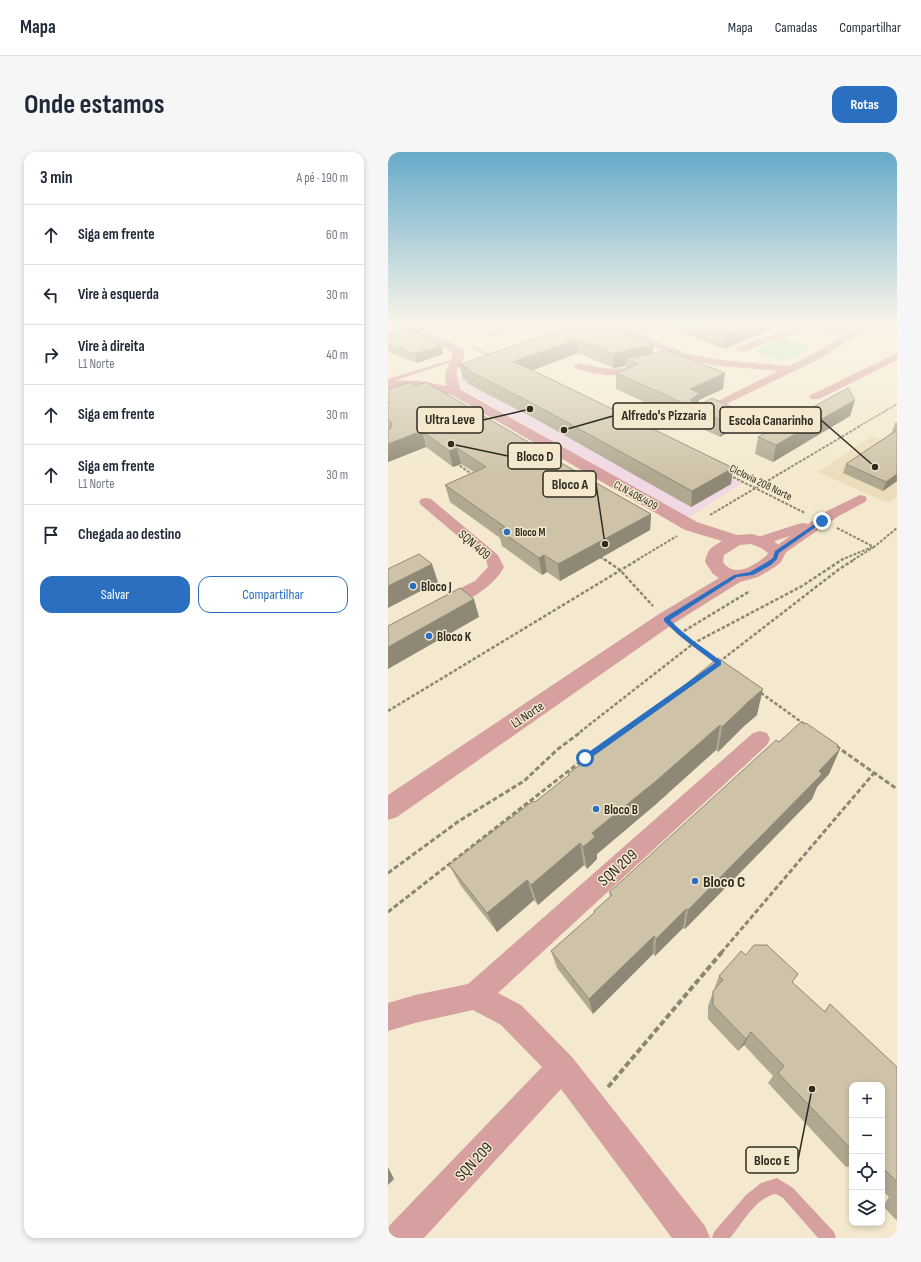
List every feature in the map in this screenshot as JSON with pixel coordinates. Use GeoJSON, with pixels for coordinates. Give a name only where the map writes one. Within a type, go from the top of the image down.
{"type":"FeatureCollection","features":[{"type":"Feature","properties":{"kind":"street"},"geometry":{"type":"LineString","coordinates":[[388,383],[404,384],[427,375]]}},
{"type":"Feature","properties":{"kind":"street"},"geometry":{"type":"LineString","coordinates":[[450,375],[449,378],[456,392]]}},
{"type":"Feature","properties":{"kind":"street"},"geometry":{"type":"LineString","coordinates":[[697,416],[779,375]]}},
{"type":"Feature","properties":{"kind":"street"},"geometry":{"type":"LineString","coordinates":[[815,397],[860,375]]}},
{"type":"Feature","properties":{"kind":"street","name":"CLN 408/409"},"geometry":{"type":"LineString","coordinates":[[404,384],[433,387],[456,392],[691,526],[736,540]]}},
{"type":"Feature","properties":{"kind":"street"},"geometry":{"type":"LineString","coordinates":[[724,566],[751,574],[760,570],[776,558],[777,552],[822,521],[860,499]]}},
{"type":"Feature","properties":{"kind":"street","name":"SQN 409"},"geometry":{"type":"LineString","coordinates":[[426,502],[493,558],[496,566],[494,574],[486,581],[430,610]]}},
{"type":"Feature","properties":{"kind":"street"},"geometry":{"type":"LineString","coordinates":[[760,540],[822,521]]}},
{"type":"Feature","properties":{"kind":"street","name":"CLN 408/409"},"geometry":{"type":"LineString","coordinates":[[691,526],[724,566]]}},
{"type":"Feature","properties":{"kind":"street"},"geometry":{"type":"LineString","coordinates":[[736,540],[760,540],[768,544],[777,552]]}},
{"type":"Feature","properties":{"kind":"street","name":"L1 Norte"},"geometry":{"type":"LineString","coordinates":[[388,808],[666,619],[724,566],[736,540]]}},
{"type":"Feature","properties":{"kind":"street","name":"SQN 209"},"geometry":{"type":"LineString","coordinates":[[388,1016],[475,996],[760,739]]}},
{"type":"Feature","properties":{"kind":"street"},"geometry":{"type":"LineString","coordinates":[[475,996],[510,1015],[562,1067],[593,1105],[693,1238]]}},
{"type":"Feature","properties":{"kind":"street","name":"SQN 209"},"geometry":{"type":"LineString","coordinates":[[401,1238],[562,1067]]}},
{"type":"Feature","properties":{"kind":"lane"},"geometry":{"type":"LineString","coordinates":[[388,383],[416,375]]}},
{"type":"Feature","properties":{"kind":"lane"},"geometry":{"type":"LineString","coordinates":[[720,1238],[751,1200],[766,1188],[777,1186],[788,1193],[828,1238]]}},
{"type":"Feature","properties":{"kind":"path"},"geometry":{"type":"LineString","coordinates":[[388,711],[691,526],[897,404]]}},
{"type":"Feature","properties":{"kind":"path"},"geometry":{"type":"LineString","coordinates":[[454,462],[474,475]]}},
{"type":"Feature","properties":{"kind":"path","name":"Ciclovia 208 Norte"},"geometry":{"type":"LineString","coordinates":[[726,473],[874,547]]}},
{"type":"Feature","properties":{"kind":"path"},"geometry":{"type":"LineString","coordinates":[[712,668],[838,570],[874,547],[897,528]]}},
{"type":"Feature","properties":{"kind":"path"},"geometry":{"type":"LineString","coordinates":[[388,873],[459,821],[524,781],[558,748],[694,643],[802,586],[837,562],[867,548],[874,547]]}},
{"type":"Feature","properties":{"kind":"path"},"geometry":{"type":"LineString","coordinates":[[594,553],[620,570],[676,631],[719,663]]}},
{"type":"Feature","properties":{"kind":"path"},"geometry":{"type":"LineString","coordinates":[[757,690],[814,730]]}},
{"type":"Feature","properties":{"kind":"path"},"geometry":{"type":"LineString","coordinates":[[388,912],[585,758],[636,722]]}},
{"type":"Feature","properties":{"kind":"path"},"geometry":{"type":"LineString","coordinates":[[832,743],[897,789]]}},
{"type":"Feature","properties":{"kind":"path"},"geometry":{"type":"LineString","coordinates":[[593,1105],[874,773]]}},
{"type":"Feature","properties":{"kind":"shaded area"},"geometry":{"type":"Polygon","coordinates":[[[466,375],[524,375],[742,483],[688,518],[457,386],[454,379],[466,375]]]}},
{"type":"Feature","properties":{"kind":"shaded area"},"geometry":{"type":"Polygon","coordinates":[[[872,436],[897,446],[897,496],[888,503],[818,472],[872,436]]]}},
{"type":"Feature","properties":{"kind":"building"},"geometry":{"type":"Polygon","coordinates":[[[476,375],[542,375],[733,468],[692,491],[530,402],[476,375]]]}},
{"type":"Feature","properties":{"kind":"building"},"geometry":{"type":"Polygon","coordinates":[[[620,375],[721,375],[690,389],[700,393],[690,400],[693,403],[699,405],[712,398],[740,411],[721,420],[620,375]]]}},
{"type":"Feature","properties":{"kind":"building"},"geometry":{"type":"Polygon","coordinates":[[[410,382],[416,386],[426,382],[535,446],[533,447],[651,514],[558,564],[544,555],[539,558],[499,530],[505,527],[445,485],[486,467],[457,448],[449,451],[422,431],[388,444],[388,430],[392,424],[388,421],[388,404],[390,403],[388,402],[388,389],[410,382]]]}},
{"type":"Feature","properties":{"kind":"building"},"geometry":{"type":"Polygon","coordinates":[[[848,388],[855,400],[776,445],[758,437],[848,388]]]}},
{"type":"Feature","properties":{"kind":"building"},"geometry":{"type":"Polygon","coordinates":[[[897,430],[897,474],[886,482],[846,464],[897,430]]]}},
{"type":"Feature","properties":{"kind":"building"},"geometry":{"type":"Polygon","coordinates":[[[419,554],[432,564],[388,586],[388,569],[419,554]]]}},
{"type":"Feature","properties":{"kind":"building"},"geometry":{"type":"Polygon","coordinates":[[[460,588],[474,599],[388,647],[388,626],[460,588]]]}},
{"type":"Feature","properties":{"kind":"building","name":"Bloco B"},"geometry":{"type":"Polygon","coordinates":[[[718,658],[763,689],[722,727],[720,725],[656,781],[592,833],[595,837],[583,847],[580,843],[531,885],[527,880],[487,913],[449,865],[533,801],[535,802],[569,775],[568,774],[660,703],[662,704],[718,658]]]}},
{"type":"Feature","properties":{"kind":"building","name":"Bloco C"},"geometry":{"type":"Polygon","coordinates":[[[801,722],[806,723],[838,745],[837,747],[840,749],[819,771],[822,774],[688,910],[686,909],[656,939],[654,936],[589,999],[551,951],[612,895],[609,892],[776,740],[779,742],[801,722]]]}},
{"type":"Feature","properties":{"kind":"building"},"geometry":{"type":"Polygon","coordinates":[[[754,945],[767,945],[798,974],[792,982],[825,1012],[830,1004],[897,1067],[897,1182],[885,1170],[885,1082],[849,1082],[849,1147],[778,1073],[784,1066],[751,1032],[746,1039],[713,1005],[713,991],[723,980],[719,976],[741,951],[746,955],[754,945]]]}},
{"type":"Feature","properties":{"kind":"place","name":"Ultra Leve"},"geometry":{"type":"Point","coordinates":[530,409]}},
{"type":"Feature","properties":{"kind":"place","name":"Alfredo's Pizzaria"},"geometry":{"type":"Point","coordinates":[564,430]}},
{"type":"Feature","properties":{"kind":"place","name":"Bloco D"},"geometry":{"type":"Point","coordinates":[451,444]}},
{"type":"Feature","properties":{"kind":"place","name":"Escola Canarinho"},"geometry":{"type":"Point","coordinates":[875,467]}},
{"type":"Feature","properties":{"kind":"place","name":"Bloco M"},"geometry":{"type":"Point","coordinates":[507,532]}},
{"type":"Feature","properties":{"kind":"place","name":"Bloco A"},"geometry":{"type":"Point","coordinates":[605,544]}},
{"type":"Feature","properties":{"kind":"place","name":"Bloco J"},"geometry":{"type":"Point","coordinates":[413,586]}},
{"type":"Feature","properties":{"kind":"place","name":"Bloco K"},"geometry":{"type":"Point","coordinates":[429,636]}},
{"type":"Feature","properties":{"kind":"place","name":"Bloco B"},"geometry":{"type":"Point","coordinates":[596,809]}},
{"type":"Feature","properties":{"kind":"place","name":"Bloco C"},"geometry":{"type":"Point","coordinates":[695,881]}},
{"type":"Feature","properties":{"kind":"place","name":"Bloco E"},"geometry":{"type":"Point","coordinates":[812,1089]}},
{"type":"Feature","properties":{"kind":"route"},"geometry":{"type":"LineString","coordinates":[[585,758],[719,663],[694,643],[679,634],[666,619],[736,576],[743,576],[760,570],[776,558],[777,552],[822,521]]}}]}
